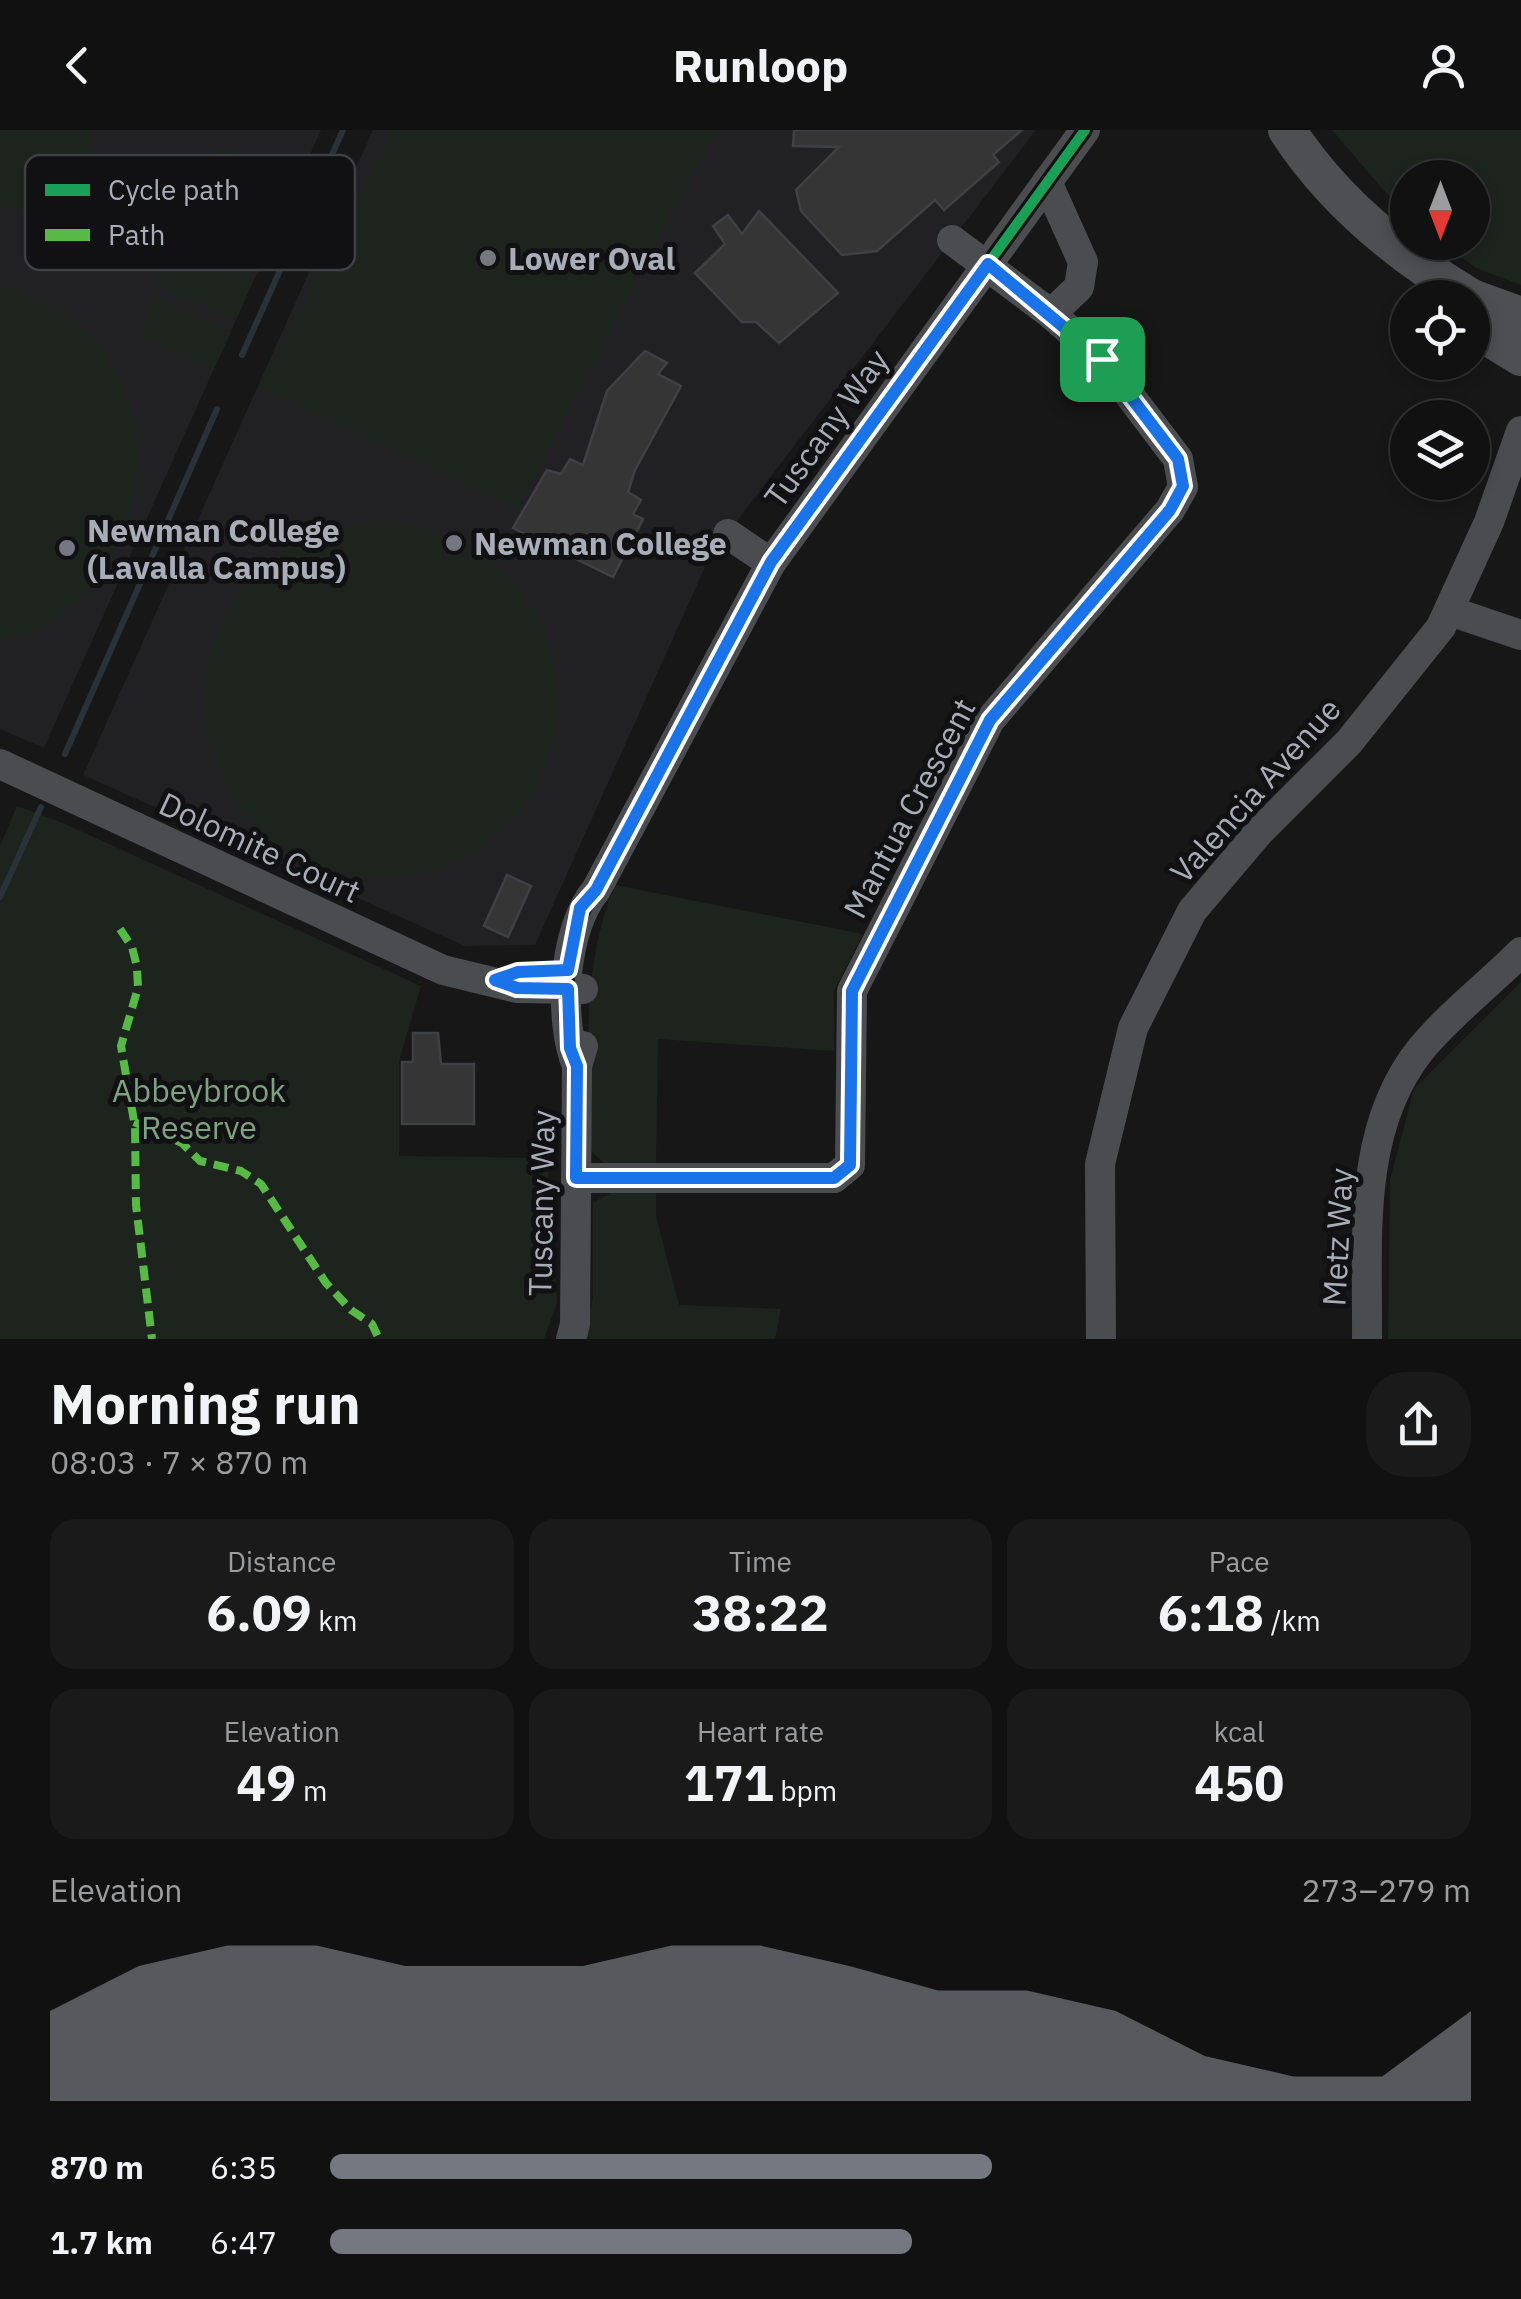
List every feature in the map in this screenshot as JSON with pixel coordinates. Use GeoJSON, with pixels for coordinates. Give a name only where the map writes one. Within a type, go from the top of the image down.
{"type":"FeatureCollection","features":[{"type":"Feature","properties":{"kind":"main road"},"geometry":{"type":"LineString","coordinates":[[1262,130],[1301,188],[1333,223],[1406,280]]}},
{"type":"Feature","properties":{"kind":"main road"},"geometry":{"type":"LineString","coordinates":[[1286,130],[1346,204],[1394,246],[1445,280]]}},
{"type":"Feature","properties":{"kind":"main road"},"geometry":{"type":"LineString","coordinates":[[1490,305],[1521,316]]}},
{"type":"Feature","properties":{"kind":"main road"},"geometry":{"type":"LineString","coordinates":[[1490,338],[1521,357]]}},
{"type":"Feature","properties":{"kind":"street","name":"Tuscany Way"},"geometry":{"type":"LineString","coordinates":[[571,1339],[577,1066],[584,1046],[576,979],[580,908],[596,890],[771,562],[1085,130]]}},
{"type":"Feature","properties":{"kind":"street"},"geometry":{"type":"LineString","coordinates":[[1048,182],[1083,262],[1079,286],[1051,314]]}},
{"type":"Feature","properties":{"kind":"street","name":"Mantua Crescent"},"geometry":{"type":"LineString","coordinates":[[576,1178],[834,1178],[850,1165],[852,991],[990,720],[1170,510],[1183,486],[1178,459],[1102,359],[988,264],[952,240]]}},
{"type":"Feature","properties":{"kind":"street","name":"Valencia Avenue"},"geometry":{"type":"LineString","coordinates":[[1100,1339],[1100,1164],[1133,1028],[1192,911],[1259,832],[1349,742],[1418,658],[1450,611],[1489,522],[1521,430]]}},
{"type":"Feature","properties":{"kind":"street"},"geometry":{"type":"LineString","coordinates":[[728,534],[771,562]]}},
{"type":"Feature","properties":{"kind":"street"},"geometry":{"type":"LineString","coordinates":[[1450,611],[1521,634]]}},
{"type":"Feature","properties":{"kind":"street","name":"Dolomite Court"},"geometry":{"type":"LineString","coordinates":[[3,773],[443,970],[517,988],[576,979]]}},
{"type":"Feature","properties":{"kind":"street","name":"Metz Way"},"geometry":{"type":"LineString","coordinates":[[1367,1339],[1368,1184],[1392,1096],[1422,1049],[1521,952]]}},
{"type":"Feature","properties":{"kind":"shaded area","name":"Newman College (Lavalla Campus)"},"geometry":{"type":"Polygon","coordinates":[[[0,130],[321,130],[310,155],[25,155],[25,270],[258,270],[44,748],[0,729],[0,130]]]}},
{"type":"Feature","properties":{"kind":"shaded area","name":"Newman College"},"geometry":{"type":"Polygon","coordinates":[[[373,130],[1036,130],[710,556],[535,945],[465,946],[83,775],[310,270],[355,270],[355,170],[373,130]]]}},
{"type":"Feature","properties":{"kind":"green space"},"geometry":{"type":"Polygon","coordinates":[[[0,130],[96,133],[86,155],[25,155],[25,216],[0,204],[0,130]]]}},
{"type":"Feature","properties":{"kind":"green space","name":"Lower Oval"},"geometry":{"type":"Polygon","coordinates":[[[394,130],[716,130],[518,508],[259,385],[320,270],[355,270],[355,204],[394,130]]]}},
{"type":"Feature","properties":{"kind":"green space"},"geometry":{"type":"Polygon","coordinates":[[[1332,130],[1521,130],[1521,285],[1465,260],[1490,260],[1490,160],[1390,160],[1390,197],[1332,130]]]}},
{"type":"Feature","properties":{"kind":"green space"},"geometry":{"type":"Polygon","coordinates":[[[218,148],[233,155],[215,155],[218,148]]]}},
{"type":"Feature","properties":{"kind":"green space"},"geometry":{"type":"Polygon","coordinates":[[[163,270],[228,270],[253,281],[236,320],[156,284],[163,270]]]}},
{"type":"Feature","properties":{"kind":"green space"},"geometry":{"type":"Polygon","coordinates":[[[0,284],[49,304],[92,336],[119,376],[134,421],[138,468],[130,515],[112,558],[84,595],[46,623],[0,640],[0,284]]]}},
{"type":"Feature","properties":{"kind":"green space"},"geometry":{"type":"Polygon","coordinates":[[[154,297],[231,332],[215,367],[138,335],[154,297]]]}},
{"type":"Feature","properties":{"kind":"green space"},"geometry":{"type":"Polygon","coordinates":[[[381,523],[416,526],[449,536],[506,575],[545,632],[555,665],[555,735],[545,768],[506,825],[449,864],[416,874],[381,877],[346,874],[313,864],[256,825],[217,768],[207,735],[204,700],[207,665],[217,632],[256,575],[313,536],[346,526],[381,523]]]}},
{"type":"Feature","properties":{"kind":"green space","name":"Abbeybrook Reserve"},"geometry":{"type":"Polygon","coordinates":[[[17,806],[65,824],[421,986],[399,1061],[399,1156],[547,1158],[557,1303],[544,1339],[0,1339],[0,846],[17,806]]]}},
{"type":"Feature","properties":{"kind":"green space"},"geometry":{"type":"Polygon","coordinates":[[[615,885],[863,934],[834,991],[834,1051],[658,1039],[656,1167],[607,1166],[591,1151],[591,982],[596,949],[615,885]]]}},
{"type":"Feature","properties":{"kind":"green space"},"geometry":{"type":"Polygon","coordinates":[[[1521,982],[1521,1339],[1388,1339],[1390,1180],[1414,1089],[1521,982]]]}},
{"type":"Feature","properties":{"kind":"green space"},"geometry":{"type":"Polygon","coordinates":[[[616,1191],[656,1192],[656,1216],[679,1305],[781,1309],[775,1339],[586,1339],[593,1296],[593,1202],[616,1191]]]}},
{"type":"Feature","properties":{"kind":"building"},"geometry":{"type":"Polygon","coordinates":[[[794,130],[1022,130],[993,155],[999,162],[944,210],[935,200],[877,251],[842,255],[801,211],[796,190],[839,147],[793,146],[794,130]]]}},
{"type":"Feature","properties":{"kind":"building"},"geometry":{"type":"Polygon","coordinates":[[[759,211],[838,293],[779,343],[756,322],[742,322],[695,273],[725,244],[713,226],[728,215],[742,234],[759,211]]]}},
{"type":"Feature","properties":{"kind":"building"},"geometry":{"type":"Polygon","coordinates":[[[645,351],[667,363],[658,374],[681,386],[635,470],[628,492],[641,500],[633,514],[643,519],[613,577],[513,528],[547,470],[561,474],[570,459],[583,465],[607,391],[645,351]]]}},
{"type":"Feature","properties":{"kind":"building"},"geometry":{"type":"Polygon","coordinates":[[[507,875],[531,886],[508,937],[484,926],[507,875]]]}},
{"type":"Feature","properties":{"kind":"building"},"geometry":{"type":"Polygon","coordinates":[[[413,1033],[438,1033],[441,1064],[474,1064],[474,1124],[402,1124],[402,1062],[413,1062],[413,1033]]]}},
{"type":"Feature","properties":{"kind":"waterway"},"geometry":{"type":"LineString","coordinates":[[332,155],[343,130]]}},
{"type":"Feature","properties":{"kind":"waterway"},"geometry":{"type":"LineString","coordinates":[[242,355],[280,270]]}},
{"type":"Feature","properties":{"kind":"waterway"},"geometry":{"type":"LineString","coordinates":[[65,754],[217,409]]}},
{"type":"Feature","properties":{"kind":"waterway"},"geometry":{"type":"LineString","coordinates":[[0,897],[41,807]]}},
{"type":"Feature","properties":{"kind":"marked path"},"geometry":{"type":"LineString","coordinates":[[120,929],[132,947],[137,967],[138,988],[121,1046],[135,1127],[136,1205],[152,1339]]}},
{"type":"Feature","properties":{"kind":"marked path"},"geometry":{"type":"LineString","coordinates":[[134,1122],[182,1143],[200,1161],[241,1171],[261,1184],[326,1283],[351,1310],[372,1324],[379,1339]]}},
{"type":"Feature","properties":{"kind":"cycle path"},"geometry":{"type":"LineString","coordinates":[[577,1066],[566,1000],[576,927],[771,563],[1085,130]]}},
{"type":"Feature","properties":{"kind":"cycle path"},"geometry":{"type":"LineString","coordinates":[[576,1178],[834,1178],[850,1165],[852,991],[990,720],[1170,510],[1183,487],[1178,459],[1102,359],[988,264]]}},
{"type":"Feature","properties":{"kind":"place","name":"Lower Oval"},"geometry":{"type":"Point","coordinates":[488,258]}},
{"type":"Feature","properties":{"kind":"place","name":"Newman College"},"geometry":{"type":"Point","coordinates":[454,543]}},
{"type":"Feature","properties":{"kind":"place","name":"Newman College (Lavalla Campus)"},"geometry":{"type":"Point","coordinates":[67,548]}},
{"type":"Feature","properties":{"kind":"route"},"geometry":{"type":"LineString","coordinates":[[988,264],[1102,359],[1178,459],[1183,486],[1170,510],[990,720],[852,991],[850,1165],[834,1178],[576,1178],[577,1066],[570,1048],[568,989],[517,988],[495,980],[518,972],[568,970],[580,908],[596,890],[771,562],[988,264]]}}]}
